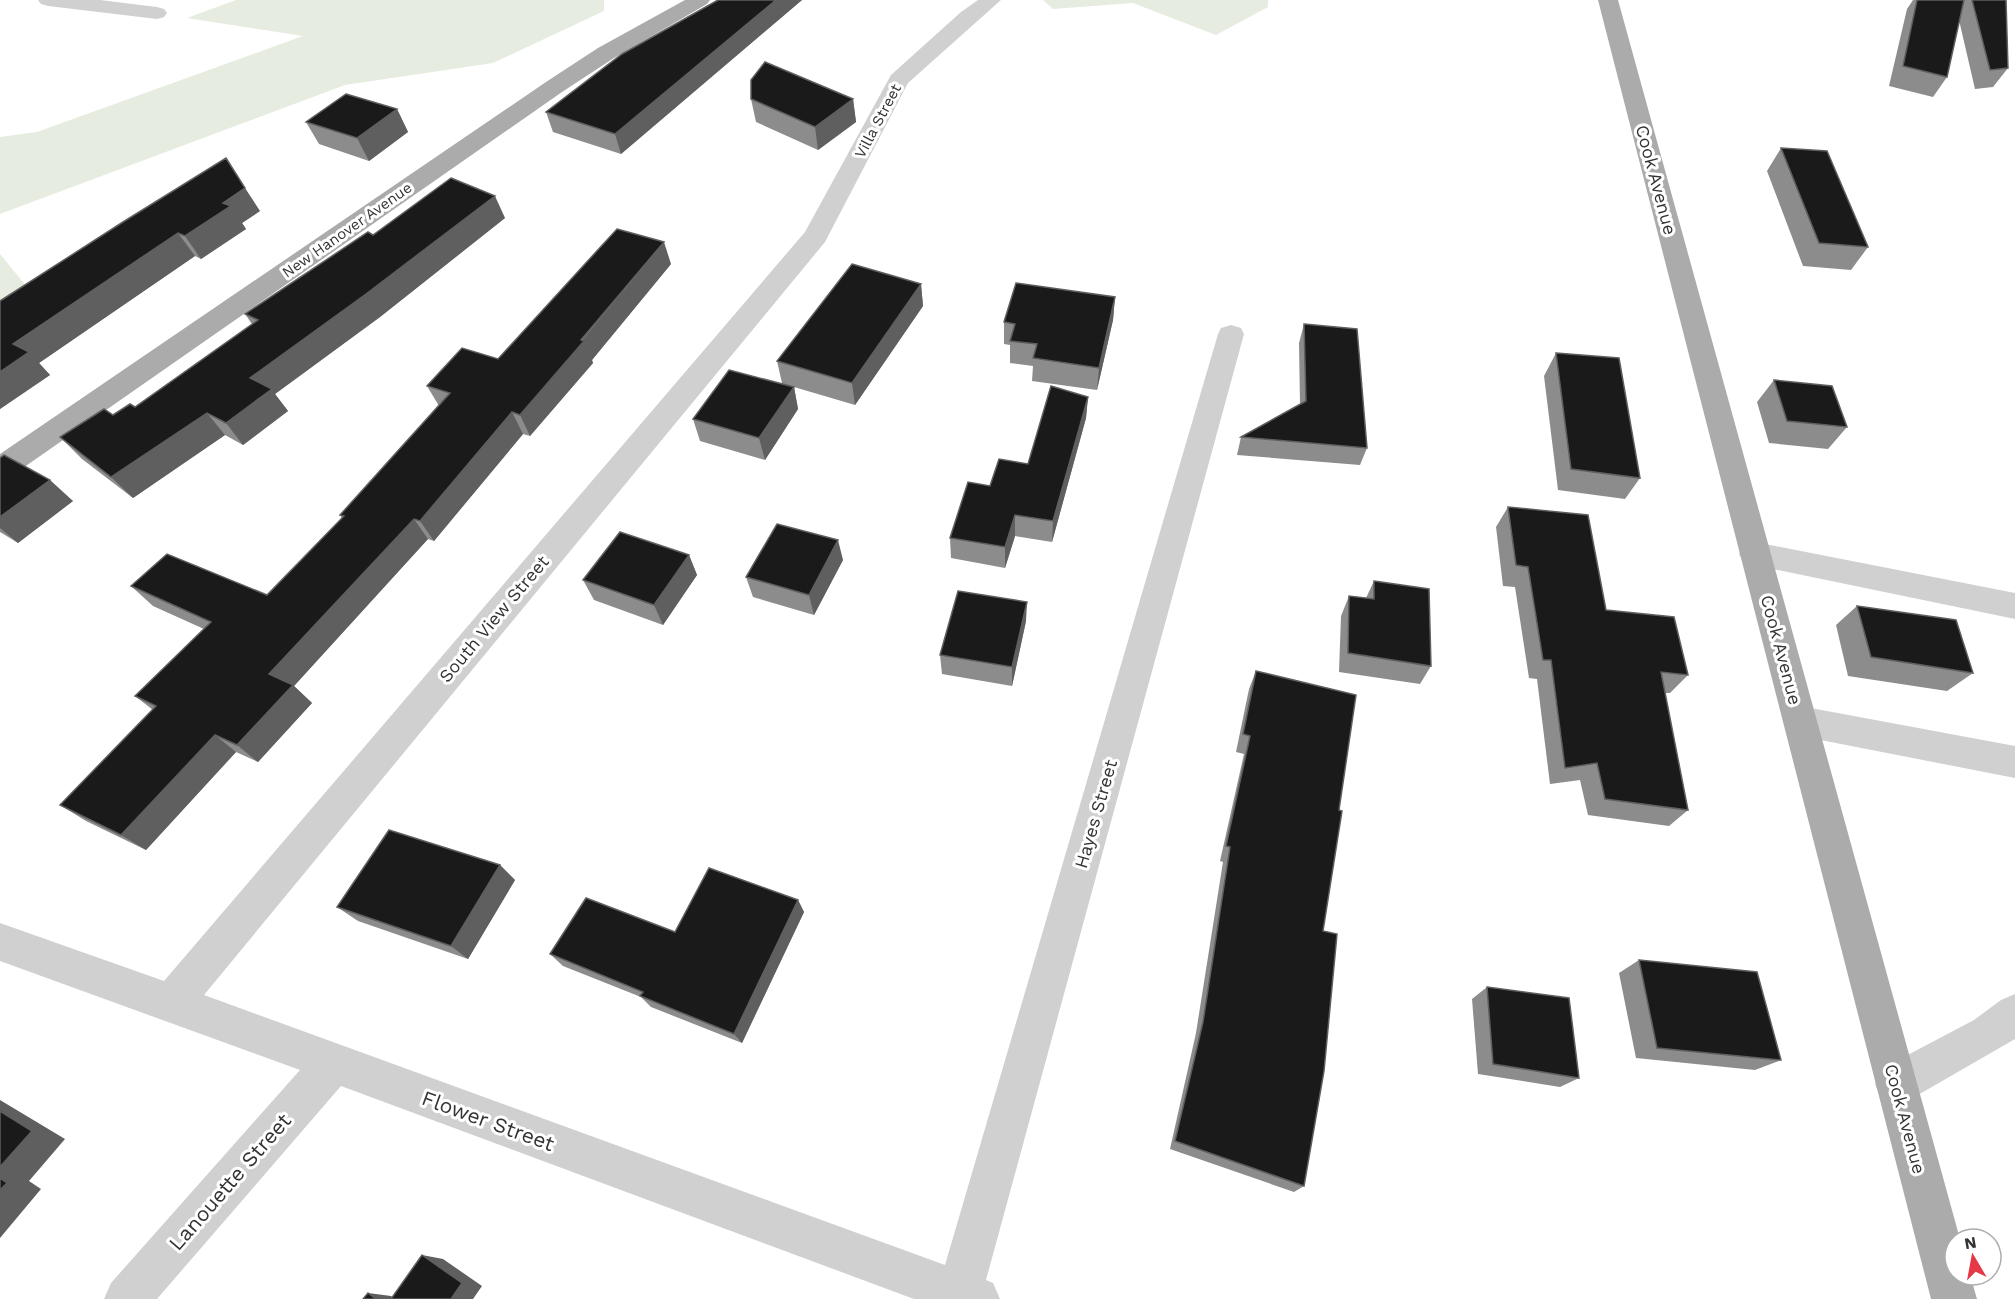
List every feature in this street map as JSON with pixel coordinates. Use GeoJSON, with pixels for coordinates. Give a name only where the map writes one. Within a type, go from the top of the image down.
{"type":"FeatureCollection","features":[{"type":"Feature","properties":{"kind":"main road","name":"New Hanover Avenue"},"geometry":{"type":"LineString","coordinates":[[0,469],[554,87],[606,53],[700,0]]}},
{"type":"Feature","properties":{"kind":"main road","name":"Cook Avenue"},"geometry":{"type":"LineString","coordinates":[[1608,0],[1954,1299]]}},
{"type":"Feature","properties":{"kind":"street"},"geometry":{"type":"LineString","coordinates":[[48,0],[157,13]]}},
{"type":"Feature","properties":{"kind":"street","name":"Villa Street"},"geometry":{"type":"LineString","coordinates":[[816,236],[899,80],[968,16],[991,0]]}},
{"type":"Feature","properties":{"kind":"street","name":"South View Street"},"geometry":{"type":"LineString","coordinates":[[172,1002],[816,236]]}},
{"type":"Feature","properties":{"kind":"street","name":"Hayes Street"},"geometry":{"type":"LineString","coordinates":[[969,1296],[1231,334]]}},
{"type":"Feature","properties":{"kind":"street"},"geometry":{"type":"LineString","coordinates":[[1755,554],[2015,606]]}},
{"type":"Feature","properties":{"kind":"street"},"geometry":{"type":"LineString","coordinates":[[1800,721],[2015,762]]}},
{"type":"Feature","properties":{"kind":"street","name":"Flower Street"},"geometry":{"type":"LineString","coordinates":[[0,942],[172,1002],[333,1064],[969,1296]]}},
{"type":"Feature","properties":{"kind":"street"},"geometry":{"type":"LineString","coordinates":[[1896,1084],[1988,1034],[2015,1014]]}},
{"type":"Feature","properties":{"kind":"street","name":"Lanouette Street"},"geometry":{"type":"LineString","coordinates":[[127,1299],[333,1064]]}},
{"type":"Feature","properties":{"kind":"shaded area"},"geometry":{"type":"Polygon","coordinates":[[[236,0],[604,0],[604,11],[493,63],[345,85],[0,214],[0,137],[37,132],[303,36],[187,18],[236,0]]]}},
{"type":"Feature","properties":{"kind":"shaded area"},"geometry":{"type":"Polygon","coordinates":[[[1043,0],[1268,0],[1268,7],[1216,35],[1133,3],[1053,9],[1043,0]]]}},
{"type":"Feature","properties":{"kind":"shaded area"},"geometry":{"type":"Polygon","coordinates":[[[0,254],[27,287],[0,306],[0,254]]]}},
{"type":"Feature","properties":{"kind":"building"},"geometry":{"type":"Polygon","coordinates":[[[718,0],[776,0],[615,134],[546,112],[622,54],[718,0]]]}},
{"type":"Feature","properties":{"kind":"building"},"geometry":{"type":"Polygon","coordinates":[[[1917,0],[1964,0],[1947,77],[1903,66],[1917,0]]]}},
{"type":"Feature","properties":{"kind":"building"},"geometry":{"type":"Polygon","coordinates":[[[1972,0],[2006,0],[2008,68],[1990,70],[1972,0]]]}},
{"type":"Feature","properties":{"kind":"building"},"geometry":{"type":"Polygon","coordinates":[[[765,62],[853,99],[815,127],[751,99],[751,80],[765,62]]]}},
{"type":"Feature","properties":{"kind":"building"},"geometry":{"type":"Polygon","coordinates":[[[346,94],[397,109],[357,138],[306,122],[346,94]]]}},
{"type":"Feature","properties":{"kind":"building"},"geometry":{"type":"Polygon","coordinates":[[[1781,148],[1827,151],[1868,247],[1819,243],[1781,148]]]}},
{"type":"Feature","properties":{"kind":"building"},"geometry":{"type":"Polygon","coordinates":[[[226,158],[245,188],[223,203],[231,206],[185,236],[178,233],[13,344],[29,352],[0,372],[0,301],[226,158]]]}},
{"type":"Feature","properties":{"kind":"building"},"geometry":{"type":"Polygon","coordinates":[[[451,178],[495,196],[250,378],[272,389],[226,423],[207,413],[111,477],[60,437],[104,409],[113,415],[130,404],[135,407],[258,320],[245,314],[368,232],[373,235],[451,178]]]}},
{"type":"Feature","properties":{"kind":"building"},"geometry":{"type":"Polygon","coordinates":[[[617,229],[664,242],[581,340],[584,341],[520,415],[512,412],[420,521],[414,519],[269,674],[293,685],[237,745],[215,735],[121,835],[60,805],[156,706],[135,696],[211,622],[131,586],[167,554],[267,595],[344,516],[340,515],[450,393],[427,386],[462,348],[498,359],[617,229]]]}},
{"type":"Feature","properties":{"kind":"building"},"geometry":{"type":"Polygon","coordinates":[[[852,264],[921,284],[852,383],[777,361],[852,264]]]}},
{"type":"Feature","properties":{"kind":"building"},"geometry":{"type":"Polygon","coordinates":[[[1016,283],[1115,297],[1099,368],[1033,358],[1037,344],[1010,341],[1015,324],[1004,322],[1016,283]]]}},
{"type":"Feature","properties":{"kind":"building"},"geometry":{"type":"Polygon","coordinates":[[[1304,324],[1357,329],[1367,448],[1241,437],[1306,401],[1304,324]]]}},
{"type":"Feature","properties":{"kind":"building"},"geometry":{"type":"Polygon","coordinates":[[[1556,353],[1619,358],[1640,478],[1571,469],[1556,353]]]}},
{"type":"Feature","properties":{"kind":"building"},"geometry":{"type":"Polygon","coordinates":[[[729,370],[794,387],[759,438],[693,419],[729,370]]]}},
{"type":"Feature","properties":{"kind":"building"},"geometry":{"type":"Polygon","coordinates":[[[1774,380],[1832,386],[1847,427],[1787,421],[1774,380]]]}},
{"type":"Feature","properties":{"kind":"building"},"geometry":{"type":"Polygon","coordinates":[[[1051,386],[1088,397],[1053,521],[1015,515],[1005,547],[950,538],[968,482],[990,486],[999,459],[1028,464],[1051,386]]]}},
{"type":"Feature","properties":{"kind":"building"},"geometry":{"type":"Polygon","coordinates":[[[4,455],[50,480],[0,517],[0,458],[4,455]]]}},
{"type":"Feature","properties":{"kind":"building"},"geometry":{"type":"Polygon","coordinates":[[[1508,507],[1588,515],[1606,610],[1674,617],[1688,675],[1661,672],[1688,810],[1605,799],[1597,763],[1565,768],[1551,660],[1543,660],[1528,567],[1516,565],[1508,507]]]}},
{"type":"Feature","properties":{"kind":"building"},"geometry":{"type":"Polygon","coordinates":[[[777,524],[838,540],[809,595],[746,577],[777,524]]]}},
{"type":"Feature","properties":{"kind":"building"},"geometry":{"type":"Polygon","coordinates":[[[620,532],[689,555],[654,605],[583,580],[620,532]]]}},
{"type":"Feature","properties":{"kind":"building"},"geometry":{"type":"Polygon","coordinates":[[[1374,581],[1429,589],[1431,666],[1348,653],[1349,596],[1374,599],[1374,581]]]}},
{"type":"Feature","properties":{"kind":"building"},"geometry":{"type":"Polygon","coordinates":[[[958,591],[1027,602],[1012,667],[940,655],[958,591]]]}},
{"type":"Feature","properties":{"kind":"building"},"geometry":{"type":"Polygon","coordinates":[[[1857,606],[1956,620],[1973,673],[1871,657],[1857,606]]]}},
{"type":"Feature","properties":{"kind":"building"},"geometry":{"type":"Polygon","coordinates":[[[1256,671],[1356,695],[1339,810],[1342,811],[1323,931],[1337,934],[1324,1071],[1304,1186],[1175,1141],[1203,1022],[1230,847],[1226,846],[1250,736],[1243,734],[1256,671]]]}},
{"type":"Feature","properties":{"kind":"building"},"geometry":{"type":"Polygon","coordinates":[[[389,830],[500,865],[451,946],[337,907],[389,830]]]}},
{"type":"Feature","properties":{"kind":"building"},"geometry":{"type":"Polygon","coordinates":[[[709,868],[798,900],[734,1034],[640,996],[643,992],[550,954],[586,898],[675,932],[709,868]]]}},
{"type":"Feature","properties":{"kind":"building"},"geometry":{"type":"Polygon","coordinates":[[[1639,960],[1757,972],[1781,1060],[1657,1048],[1639,960]]]}},
{"type":"Feature","properties":{"kind":"building"},"geometry":{"type":"Polygon","coordinates":[[[1487,987],[1569,998],[1579,1078],[1493,1064],[1487,987]]]}},
{"type":"Feature","properties":{"kind":"building"},"geometry":{"type":"Polygon","coordinates":[[[0,1111],[32,1131],[0,1167],[0,1111]]]}},
{"type":"Feature","properties":{"kind":"building"},"geometry":{"type":"Polygon","coordinates":[[[0,1178],[7,1183],[0,1190],[0,1178]]]}},
{"type":"Feature","properties":{"kind":"building"},"geometry":{"type":"Polygon","coordinates":[[[422,1255],[462,1283],[451,1299],[391,1299],[422,1255]]]}},
{"type":"Feature","properties":{"kind":"building"},"geometry":{"type":"Polygon","coordinates":[[[368,1293],[376,1299],[363,1299],[368,1293]]]}}]}
